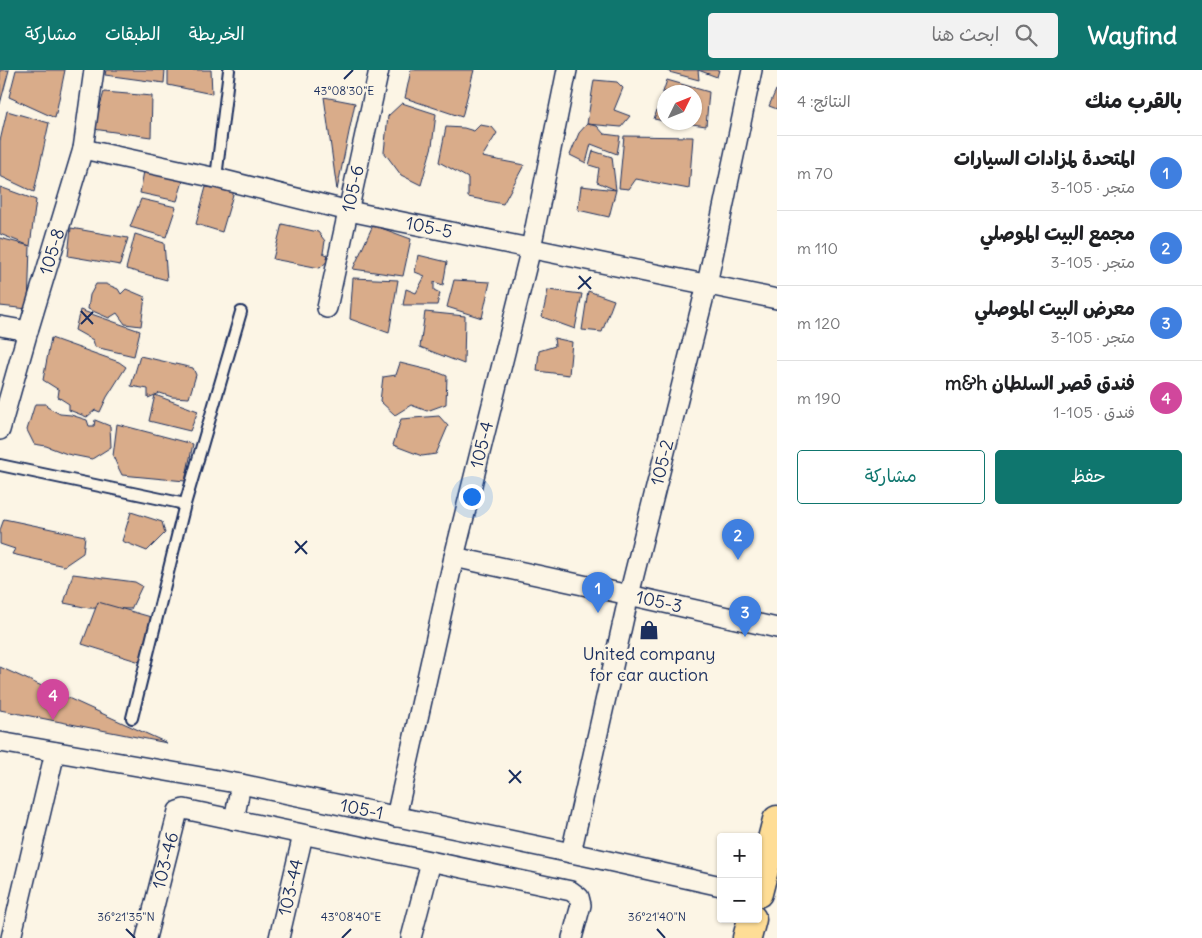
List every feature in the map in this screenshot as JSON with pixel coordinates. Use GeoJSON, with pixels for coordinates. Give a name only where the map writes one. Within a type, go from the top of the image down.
{"type":"FeatureCollection","features":[{"type":"Feature","properties":{"kind":"main road"},"geometry":{"type":"LineString","coordinates":[[762,878],[777,820]]}},
{"type":"Feature","properties":{"kind":"main road"},"geometry":{"type":"LineString","coordinates":[[747,938],[751,923]]}},
{"type":"Feature","properties":{"kind":"street","name":"105-8"},"geometry":{"type":"LineString","coordinates":[[0,430],[83,149],[94,70]]}},
{"type":"Feature","properties":{"kind":"street","name":"105-6"},"geometry":{"type":"LineString","coordinates":[[327,308],[379,70]]}},
{"type":"Feature","properties":{"kind":"street","name":"105-4"},"geometry":{"type":"LineString","coordinates":[[396,817],[454,558],[531,248],[567,70]]}},
{"type":"Feature","properties":{"kind":"street","name":"105-2"},"geometry":{"type":"LineString","coordinates":[[571,853],[629,595],[707,284],[752,70]]}},
{"type":"Feature","properties":{"kind":"street","name":"105-5"},"geometry":{"type":"LineString","coordinates":[[83,149],[216,178],[349,211],[777,299]]}},
{"type":"Feature","properties":{"kind":"street"},"geometry":{"type":"LineString","coordinates":[[0,326],[28,332]]}},
{"type":"Feature","properties":{"kind":"street","name":"105-3"},"geometry":{"type":"LineString","coordinates":[[454,558],[777,628]]}},
{"type":"Feature","properties":{"kind":"street","name":"105-1"},"geometry":{"type":"LineString","coordinates":[[0,742],[241,784],[717,885]]}},
{"type":"Feature","properties":{"kind":"street"},"geometry":{"type":"LineString","coordinates":[[11,938],[55,752]]}},
{"type":"Feature","properties":{"kind":"street"},"geometry":{"type":"LineString","coordinates":[[241,784],[234,820],[571,892],[579,897],[580,905],[572,938]]}},
{"type":"Feature","properties":{"kind":"street","name":"103-46"},"geometry":{"type":"LineString","coordinates":[[146,938],[178,810],[184,809],[234,820]]}},
{"type":"Feature","properties":{"kind":"street","name":"103-44"},"geometry":{"type":"LineString","coordinates":[[278,938],[303,835]]}},
{"type":"Feature","properties":{"kind":"street"},"geometry":{"type":"LineString","coordinates":[[411,938],[431,862]]}},
{"type":"Feature","properties":{"kind":"lane"},"geometry":{"type":"LineString","coordinates":[[216,178],[229,70]]}},
{"type":"Feature","properties":{"kind":"lane"},"geometry":{"type":"LineString","coordinates":[[132,718],[185,504],[241,312]]}},
{"type":"Feature","properties":{"kind":"lane"},"geometry":{"type":"LineString","coordinates":[[0,464],[185,504]]}},
{"type":"Feature","properties":{"kind":"building"},"geometry":{"type":"Polygon","coordinates":[[[0,70],[9,70],[0,104],[0,70]]]}},
{"type":"Feature","properties":{"kind":"building"},"geometry":{"type":"Polygon","coordinates":[[[16,70],[65,70],[55,118],[9,97],[16,70]]]}},
{"type":"Feature","properties":{"kind":"building"},"geometry":{"type":"Polygon","coordinates":[[[106,70],[165,70],[164,83],[105,75],[106,70]]]}},
{"type":"Feature","properties":{"kind":"building"},"geometry":{"type":"Polygon","coordinates":[[[168,70],[211,70],[212,94],[168,85],[168,70]]]}},
{"type":"Feature","properties":{"kind":"building"},"geometry":{"type":"Polygon","coordinates":[[[411,70],[474,70],[462,117],[405,98],[411,70]]]}},
{"type":"Feature","properties":{"kind":"building"},"geometry":{"type":"Polygon","coordinates":[[[669,70],[698,70],[699,80],[669,72],[669,70]]]}},
{"type":"Feature","properties":{"kind":"building"},"geometry":{"type":"Polygon","coordinates":[[[698,70],[719,70],[717,77],[698,70]]]}},
{"type":"Feature","properties":{"kind":"building"},"geometry":{"type":"Polygon","coordinates":[[[594,80],[617,82],[623,88],[614,110],[630,116],[621,127],[587,124],[594,80]]]}},
{"type":"Feature","properties":{"kind":"building"},"geometry":{"type":"Polygon","coordinates":[[[667,80],[684,85],[665,85],[667,80]]]}},
{"type":"Feature","properties":{"kind":"building"},"geometry":{"type":"Polygon","coordinates":[[[702,90],[709,92],[706,126],[702,125],[702,90]]]}},
{"type":"Feature","properties":{"kind":"building"},"geometry":{"type":"Polygon","coordinates":[[[777,90],[777,109],[769,106],[777,90]]]}},
{"type":"Feature","properties":{"kind":"building"},"geometry":{"type":"Polygon","coordinates":[[[104,92],[152,96],[151,137],[93,129],[104,92]]]}},
{"type":"Feature","properties":{"kind":"building"},"geometry":{"type":"Polygon","coordinates":[[[324,97],[355,103],[337,190],[324,97]]]}},
{"type":"Feature","properties":{"kind":"building"},"geometry":{"type":"Polygon","coordinates":[[[402,103],[436,114],[432,146],[421,185],[401,175],[384,152],[388,116],[402,103]]]}},
{"type":"Feature","properties":{"kind":"building"},"geometry":{"type":"Polygon","coordinates":[[[7,111],[49,123],[34,192],[0,176],[0,141],[7,111]]]}},
{"type":"Feature","properties":{"kind":"building"},"geometry":{"type":"Polygon","coordinates":[[[587,124],[597,126],[604,134],[620,136],[617,154],[591,144],[586,163],[570,155],[579,133],[587,124]]]}},
{"type":"Feature","properties":{"kind":"building"},"geometry":{"type":"Polygon","coordinates":[[[480,125],[492,127],[497,133],[482,157],[524,165],[503,204],[468,197],[468,178],[439,162],[446,127],[464,128],[474,131],[480,125]]]}},
{"type":"Feature","properties":{"kind":"building"},"geometry":{"type":"Polygon","coordinates":[[[624,136],[693,137],[689,189],[636,179],[629,189],[619,188],[624,136]]]}},
{"type":"Feature","properties":{"kind":"building"},"geometry":{"type":"Polygon","coordinates":[[[593,151],[612,157],[616,190],[597,182],[599,168],[589,165],[593,151]]]}},
{"type":"Feature","properties":{"kind":"building"},"geometry":{"type":"Polygon","coordinates":[[[144,171],[183,181],[177,201],[140,193],[144,171]]]}},
{"type":"Feature","properties":{"kind":"building"},"geometry":{"type":"Polygon","coordinates":[[[581,186],[616,190],[609,217],[578,210],[581,186]]]}},
{"type":"Feature","properties":{"kind":"building"},"geometry":{"type":"Polygon","coordinates":[[[0,187],[36,200],[30,246],[0,234],[0,187]]]}},
{"type":"Feature","properties":{"kind":"building"},"geometry":{"type":"Polygon","coordinates":[[[206,187],[234,191],[222,232],[196,224],[206,187]]]}},
{"type":"Feature","properties":{"kind":"building"},"geometry":{"type":"Polygon","coordinates":[[[141,199],[176,207],[166,237],[130,227],[141,199]]]}},
{"type":"Feature","properties":{"kind":"building"},"geometry":{"type":"Polygon","coordinates":[[[282,224],[318,232],[325,241],[323,253],[332,257],[320,268],[273,259],[282,224]]]}},
{"type":"Feature","properties":{"kind":"building"},"geometry":{"type":"Polygon","coordinates":[[[373,225],[411,239],[403,276],[353,269],[373,225]]]}},
{"type":"Feature","properties":{"kind":"building"},"geometry":{"type":"Polygon","coordinates":[[[71,228],[128,238],[120,265],[68,256],[71,228]]]}},
{"type":"Feature","properties":{"kind":"building"},"geometry":{"type":"Polygon","coordinates":[[[135,234],[164,243],[167,280],[126,269],[135,234]]]}},
{"type":"Feature","properties":{"kind":"building"},"geometry":{"type":"Polygon","coordinates":[[[0,238],[30,246],[28,309],[0,306],[0,238]]]}},
{"type":"Feature","properties":{"kind":"building"},"geometry":{"type":"Polygon","coordinates":[[[418,255],[447,262],[443,285],[434,282],[434,290],[440,293],[437,305],[403,305],[406,289],[416,293],[425,276],[415,272],[418,255]]]}},
{"type":"Feature","properties":{"kind":"building"},"geometry":{"type":"Polygon","coordinates":[[[353,278],[398,280],[389,333],[350,319],[353,278]]]}},
{"type":"Feature","properties":{"kind":"building"},"geometry":{"type":"Polygon","coordinates":[[[454,280],[490,282],[482,318],[447,307],[454,280]]]}},
{"type":"Feature","properties":{"kind":"building"},"geometry":{"type":"Polygon","coordinates":[[[96,284],[106,284],[118,289],[121,294],[126,289],[145,297],[141,326],[125,324],[117,313],[109,318],[88,309],[90,295],[96,284]]]}},
{"type":"Feature","properties":{"kind":"building"},"geometry":{"type":"Polygon","coordinates":[[[548,290],[582,294],[575,329],[542,317],[548,290]]]}},
{"type":"Feature","properties":{"kind":"building"},"geometry":{"type":"Polygon","coordinates":[[[588,291],[614,300],[602,332],[582,330],[588,291]]]}},
{"type":"Feature","properties":{"kind":"building"},"geometry":{"type":"Polygon","coordinates":[[[80,310],[140,331],[134,356],[95,347],[93,340],[75,330],[80,310]]]}},
{"type":"Feature","properties":{"kind":"building"},"geometry":{"type":"Polygon","coordinates":[[[425,312],[465,316],[464,364],[420,347],[425,312]]]}},
{"type":"Feature","properties":{"kind":"building"},"geometry":{"type":"Polygon","coordinates":[[[51,338],[119,362],[126,367],[100,412],[95,410],[87,417],[69,410],[69,404],[58,397],[59,390],[43,380],[51,338]]]}},
{"type":"Feature","properties":{"kind":"building"},"geometry":{"type":"Polygon","coordinates":[[[554,338],[572,342],[569,375],[537,371],[539,351],[555,346],[554,338]]]}},
{"type":"Feature","properties":{"kind":"building"},"geometry":{"type":"Polygon","coordinates":[[[140,356],[193,368],[196,375],[189,398],[172,397],[160,393],[148,398],[148,389],[131,386],[140,356]]]}},
{"type":"Feature","properties":{"kind":"building"},"geometry":{"type":"Polygon","coordinates":[[[400,363],[447,376],[446,404],[427,411],[411,405],[395,415],[380,401],[383,377],[396,375],[400,363]]]}},
{"type":"Feature","properties":{"kind":"building"},"geometry":{"type":"Polygon","coordinates":[[[155,395],[198,411],[190,431],[149,421],[155,395]]]}},
{"type":"Feature","properties":{"kind":"building"},"geometry":{"type":"Polygon","coordinates":[[[35,404],[46,404],[47,407],[60,414],[87,420],[89,426],[94,426],[95,420],[110,426],[111,447],[92,459],[34,444],[27,430],[35,404]]]}},
{"type":"Feature","properties":{"kind":"building"},"geometry":{"type":"Polygon","coordinates":[[[439,416],[448,426],[436,454],[422,456],[393,445],[401,419],[439,416]]]}},
{"type":"Feature","properties":{"kind":"building"},"geometry":{"type":"Polygon","coordinates":[[[117,424],[193,444],[185,481],[122,475],[113,456],[117,424]]]}},
{"type":"Feature","properties":{"kind":"building"},"geometry":{"type":"Polygon","coordinates":[[[131,512],[162,522],[165,533],[147,551],[122,541],[131,512]]]}},
{"type":"Feature","properties":{"kind":"building"},"geometry":{"type":"Polygon","coordinates":[[[4,519],[85,536],[83,553],[64,566],[12,554],[15,549],[0,544],[0,530],[4,519]]]}},
{"type":"Feature","properties":{"kind":"building"},"geometry":{"type":"Polygon","coordinates":[[[73,574],[135,582],[142,586],[131,609],[89,608],[64,603],[73,574]]]}},
{"type":"Feature","properties":{"kind":"building"},"geometry":{"type":"Polygon","coordinates":[[[98,602],[151,617],[140,662],[82,644],[98,602]]]}},
{"type":"Feature","properties":{"kind":"building"},"geometry":{"type":"Polygon","coordinates":[[[0,667],[167,743],[0,710],[0,667]]]}},
{"type":"Feature","properties":{"kind":"place","name":"مجمع البيت الموصلي"},"geometry":{"type":"Point","coordinates":[738,560]}},
{"type":"Feature","properties":{"kind":"place","name":"المتحدة لمزادات السيارات"},"geometry":{"type":"Point","coordinates":[598,613]}},
{"type":"Feature","properties":{"kind":"place","name":"United company for car auction"},"geometry":{"type":"Point","coordinates":[649,630]}},
{"type":"Feature","properties":{"kind":"place","name":"معرض البيت الموصلي"},"geometry":{"type":"Point","coordinates":[745,637]}},
{"type":"Feature","properties":{"kind":"place","name":"فندق قصر السلطان m&h"},"geometry":{"type":"Point","coordinates":[53,720]}}]}
